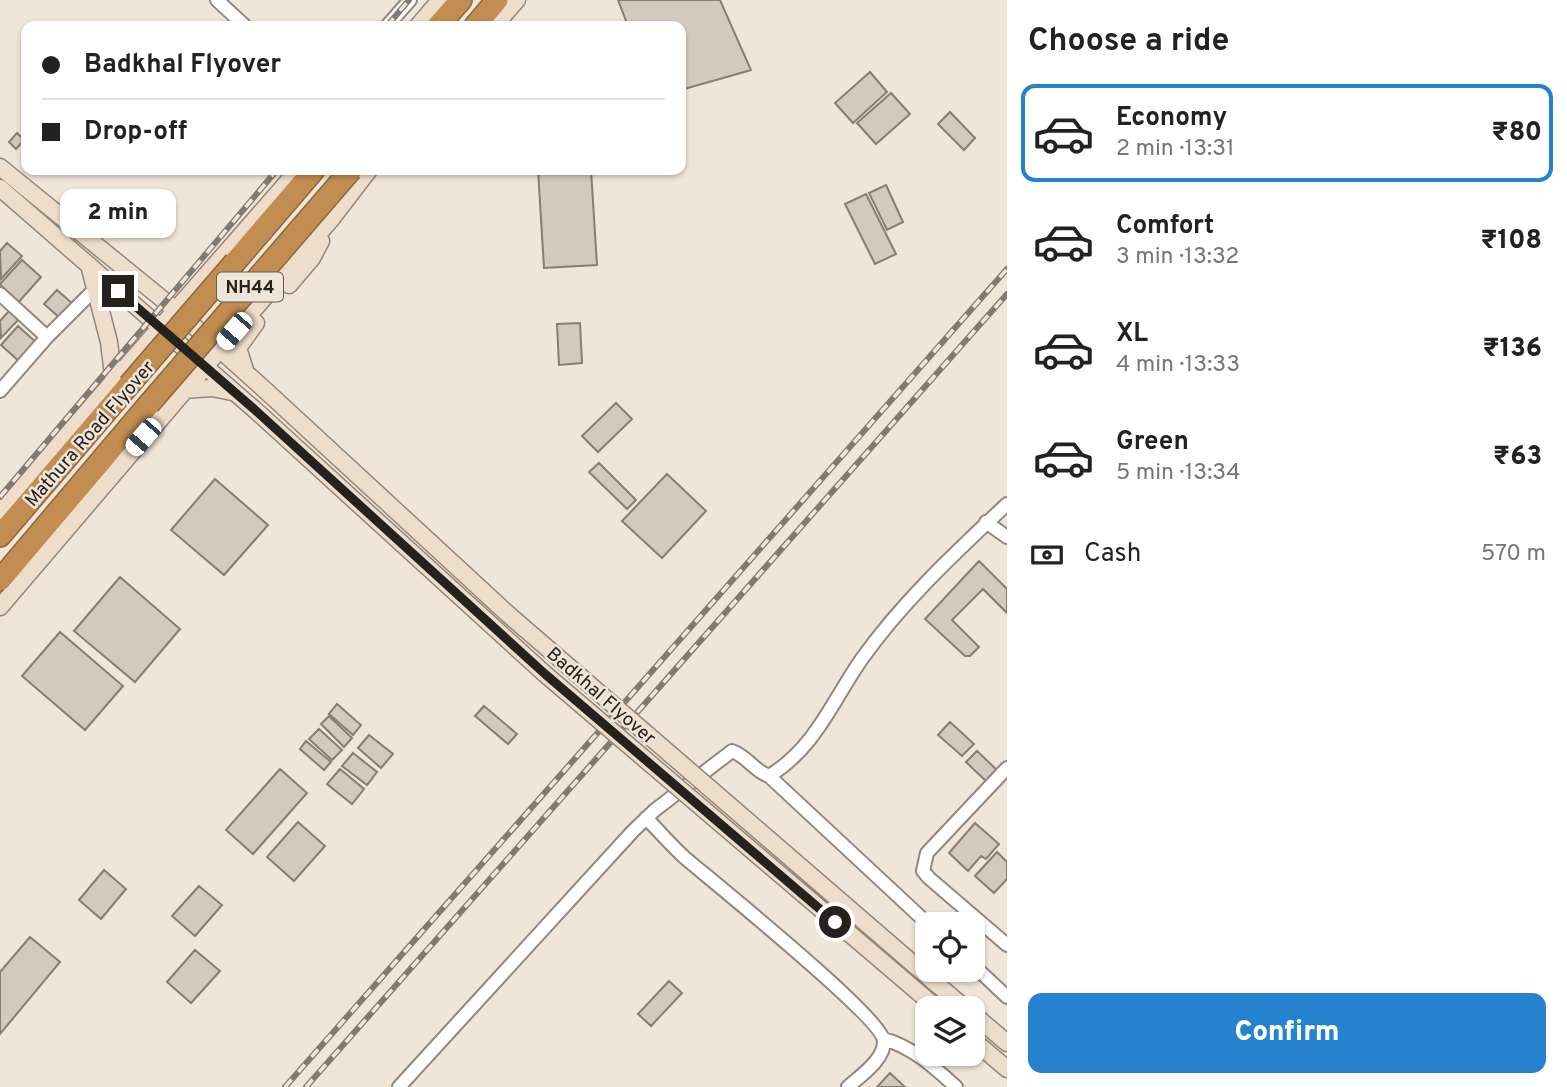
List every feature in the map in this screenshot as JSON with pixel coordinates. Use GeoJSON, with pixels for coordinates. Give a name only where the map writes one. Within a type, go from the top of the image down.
{"type":"FeatureCollection","features":[{"type":"Feature","properties":{"kind":"highway"},"geometry":{"type":"LineString","coordinates":[[443,21],[461,0]]}},
{"type":"Feature","properties":{"kind":"highway"},"geometry":{"type":"LineString","coordinates":[[479,21],[497,0]]}},
{"type":"Feature","properties":{"kind":"highway","name":"Mathura Road Flyover"},"geometry":{"type":"LineString","coordinates":[[0,536],[310,175]]}},
{"type":"Feature","properties":{"kind":"highway","name":"Mathura Road Flyover"},"geometry":{"type":"LineString","coordinates":[[0,580],[347,175]]}},
{"type":"Feature","properties":{"kind":"main road"},"geometry":{"type":"LineString","coordinates":[[422,21],[440,0]]}},
{"type":"Feature","properties":{"kind":"main road"},"geometry":{"type":"LineString","coordinates":[[498,21],[517,0]]}},
{"type":"Feature","properties":{"kind":"main road","name":"Badkhal Flyover"},"geometry":{"type":"LineString","coordinates":[[0,167],[177,311],[509,615],[951,996]]}},
{"type":"Feature","properties":{"kind":"main road"},"geometry":{"type":"LineString","coordinates":[[0,511],[294,175]]}},
{"type":"Feature","properties":{"kind":"main road"},"geometry":{"type":"LineString","coordinates":[[0,607],[333,217],[365,175]]}},
{"type":"Feature","properties":{"kind":"main road","name":"Badkhal Flyover"},"geometry":{"type":"LineString","coordinates":[[0,188],[254,409],[545,674],[922,996]]}},
{"type":"Feature","properties":{"kind":"main road"},"geometry":{"type":"LineString","coordinates":[[246,373],[239,348],[245,335],[312,258],[333,217]]}},
{"type":"Feature","properties":{"kind":"main road"},"geometry":{"type":"LineString","coordinates":[[218,263],[219,274],[233,290],[249,299],[265,296]]}},
{"type":"Feature","properties":{"kind":"main road"},"geometry":{"type":"LineString","coordinates":[[89,265],[109,342],[114,383]]}},
{"type":"Feature","properties":{"kind":"main road"},"geometry":{"type":"LineString","coordinates":[[131,362],[151,367],[162,374],[179,395]]}},
{"type":"Feature","properties":{"kind":"main road"},"geometry":{"type":"LineString","coordinates":[[179,395],[212,388],[234,392]]}},
{"type":"Feature","properties":{"kind":"main road"},"geometry":{"type":"LineString","coordinates":[[985,1024],[1007,1043]]}},
{"type":"Feature","properties":{"kind":"main road"},"geometry":{"type":"LineString","coordinates":[[985,1050],[1007,1069]]}},
{"type":"Feature","properties":{"kind":"street"},"geometry":{"type":"LineString","coordinates":[[217,0],[240,21]]}},
{"type":"Feature","properties":{"kind":"street"},"geometry":{"type":"LineString","coordinates":[[391,21],[410,0]]}},
{"type":"Feature","properties":{"kind":"street"},"geometry":{"type":"LineString","coordinates":[[0,391],[47,337],[95,289]]}},
{"type":"Feature","properties":{"kind":"street"},"geometry":{"type":"LineString","coordinates":[[0,294],[47,337]]}},
{"type":"Feature","properties":{"kind":"street"},"geometry":{"type":"LineString","coordinates":[[769,776],[811,738],[835,705],[860,661],[890,623],[986,522],[1007,504]]}},
{"type":"Feature","properties":{"kind":"street"},"geometry":{"type":"LineString","coordinates":[[986,522],[1007,537]]}},
{"type":"Feature","properties":{"kind":"street"},"geometry":{"type":"LineString","coordinates":[[399,1087],[646,818],[732,751],[769,776],[915,912]]}},
{"type":"Feature","properties":{"kind":"street"},"geometry":{"type":"LineString","coordinates":[[1007,768],[927,853],[923,871],[1007,945]]}},
{"type":"Feature","properties":{"kind":"street"},"geometry":{"type":"LineString","coordinates":[[646,818],[681,854],[842,992],[884,1040],[902,1045],[922,1057],[956,1087]]}},
{"type":"Feature","properties":{"kind":"street"},"geometry":{"type":"LineString","coordinates":[[985,976],[1007,997]]}},
{"type":"Feature","properties":{"kind":"street"},"geometry":{"type":"LineString","coordinates":[[848,1087],[876,1060],[884,1040]]}},
{"type":"Feature","properties":{"kind":"building"},"geometry":{"type":"Polygon","coordinates":[[[618,0],[720,0],[751,70],[686,89],[686,21],[626,21],[618,0]]]}},
{"type":"Feature","properties":{"kind":"building"},"geometry":{"type":"Polygon","coordinates":[[[870,72],[887,92],[853,123],[835,103],[870,72]]]}},
{"type":"Feature","properties":{"kind":"building"},"geometry":{"type":"Polygon","coordinates":[[[891,93],[910,114],[876,144],[857,123],[891,93]]]}},
{"type":"Feature","properties":{"kind":"building"},"geometry":{"type":"Polygon","coordinates":[[[950,112],[975,138],[964,150],[938,124],[950,112]]]}},
{"type":"Feature","properties":{"kind":"building"},"geometry":{"type":"Polygon","coordinates":[[[17,133],[21,137],[21,143],[16,149],[9,142],[17,133]]]}},
{"type":"Feature","properties":{"kind":"building"},"geometry":{"type":"Polygon","coordinates":[[[538,175],[591,175],[597,265],[544,268],[538,175]]]}},
{"type":"Feature","properties":{"kind":"building"},"geometry":{"type":"Polygon","coordinates":[[[886,185],[903,222],[887,230],[869,193],[886,185]]]}},
{"type":"Feature","properties":{"kind":"building"},"geometry":{"type":"Polygon","coordinates":[[[866,194],[896,254],[875,264],[845,204],[866,194]]]}},
{"type":"Feature","properties":{"kind":"building"},"geometry":{"type":"Polygon","coordinates":[[[7,243],[22,256],[1,279],[0,251],[7,243]]]}},
{"type":"Feature","properties":{"kind":"building"},"geometry":{"type":"Polygon","coordinates":[[[22,260],[41,277],[17,304],[0,284],[22,260]]]}},
{"type":"Feature","properties":{"kind":"building"},"geometry":{"type":"Polygon","coordinates":[[[57,290],[73,304],[60,318],[44,304],[57,290]]]}},
{"type":"Feature","properties":{"kind":"building"},"geometry":{"type":"Polygon","coordinates":[[[9,311],[18,320],[1,338],[0,321],[9,311]]]}},
{"type":"Feature","properties":{"kind":"building"},"geometry":{"type":"Polygon","coordinates":[[[580,323],[582,363],[559,365],[557,324],[580,323]]]}},
{"type":"Feature","properties":{"kind":"building"},"geometry":{"type":"Polygon","coordinates":[[[18,326],[38,344],[21,363],[1,345],[18,326]]]}},
{"type":"Feature","properties":{"kind":"building"},"geometry":{"type":"Polygon","coordinates":[[[616,403],[632,419],[598,452],[582,436],[616,403]]]}},
{"type":"Feature","properties":{"kind":"building"},"geometry":{"type":"Polygon","coordinates":[[[599,463],[636,500],[627,509],[589,472],[599,463]]]}},
{"type":"Feature","properties":{"kind":"building"},"geometry":{"type":"Polygon","coordinates":[[[667,474],[706,511],[662,558],[622,521],[667,474]]]}},
{"type":"Feature","properties":{"kind":"building"},"geometry":{"type":"Polygon","coordinates":[[[215,479],[268,525],[224,575],[171,530],[215,479]]]}},
{"type":"Feature","properties":{"kind":"building"},"geometry":{"type":"Polygon","coordinates":[[[979,561],[1007,589],[1007,613],[983,589],[952,620],[979,647],[970,656],[965,656],[925,619],[979,561]]]}},
{"type":"Feature","properties":{"kind":"building"},"geometry":{"type":"Polygon","coordinates":[[[120,577],[180,629],[135,682],[74,631],[120,577]]]}},
{"type":"Feature","properties":{"kind":"building"},"geometry":{"type":"Polygon","coordinates":[[[60,632],[123,686],[85,730],[22,676],[60,632]]]}},
{"type":"Feature","properties":{"kind":"building"},"geometry":{"type":"Polygon","coordinates":[[[337,704],[361,725],[353,735],[329,714],[337,704]]]}},
{"type":"Feature","properties":{"kind":"building"},"geometry":{"type":"Polygon","coordinates":[[[484,706],[517,734],[508,744],[475,716],[484,706]]]}},
{"type":"Feature","properties":{"kind":"building"},"geometry":{"type":"Polygon","coordinates":[[[329,716],[352,738],[344,747],[321,724],[329,716]]]}},
{"type":"Feature","properties":{"kind":"building"},"geometry":{"type":"Polygon","coordinates":[[[950,722],[974,744],[962,756],[938,735],[950,722]]]}},
{"type":"Feature","properties":{"kind":"building"},"geometry":{"type":"Polygon","coordinates":[[[319,729],[342,750],[332,760],[309,739],[319,729]]]}},
{"type":"Feature","properties":{"kind":"building"},"geometry":{"type":"Polygon","coordinates":[[[369,735],[393,754],[381,768],[358,748],[369,735]]]}},
{"type":"Feature","properties":{"kind":"building"},"geometry":{"type":"Polygon","coordinates":[[[306,741],[331,762],[324,770],[300,749],[306,741]]]}},
{"type":"Feature","properties":{"kind":"building"},"geometry":{"type":"Polygon","coordinates":[[[977,751],[999,772],[988,783],[966,762],[977,751]]]}},
{"type":"Feature","properties":{"kind":"building"},"geometry":{"type":"Polygon","coordinates":[[[353,753],[377,772],[367,785],[342,766],[353,753]]]}},
{"type":"Feature","properties":{"kind":"building"},"geometry":{"type":"Polygon","coordinates":[[[280,769],[307,793],[253,854],[226,830],[280,769]]]}},
{"type":"Feature","properties":{"kind":"building"},"geometry":{"type":"Polygon","coordinates":[[[340,769],[364,789],[352,804],[327,784],[340,769]]]}},
{"type":"Feature","properties":{"kind":"building"},"geometry":{"type":"Polygon","coordinates":[[[298,822],[325,846],[294,881],[267,857],[298,822]]]}},
{"type":"Feature","properties":{"kind":"building"},"geometry":{"type":"Polygon","coordinates":[[[975,823],[999,844],[986,859],[981,856],[968,871],[949,853],[975,823]]]}},
{"type":"Feature","properties":{"kind":"building"},"geometry":{"type":"Polygon","coordinates":[[[997,852],[1007,862],[1007,879],[994,893],[975,876],[997,852]]]}},
{"type":"Feature","properties":{"kind":"building"},"geometry":{"type":"Polygon","coordinates":[[[104,870],[126,889],[101,919],[79,900],[104,870]]]}},
{"type":"Feature","properties":{"kind":"building"},"geometry":{"type":"Polygon","coordinates":[[[199,886],[222,905],[195,936],[172,916],[199,886]]]}},
{"type":"Feature","properties":{"kind":"building"},"geometry":{"type":"Polygon","coordinates":[[[30,937],[60,962],[0,1034],[0,972],[30,937]]]}},
{"type":"Feature","properties":{"kind":"building"},"geometry":{"type":"Polygon","coordinates":[[[195,950],[220,971],[191,1003],[167,982],[195,950]]]}},
{"type":"Feature","properties":{"kind":"building"},"geometry":{"type":"Polygon","coordinates":[[[669,981],[682,993],[651,1026],[638,1014],[669,981]]]}},
{"type":"Feature","properties":{"kind":"building"},"geometry":{"type":"Polygon","coordinates":[[[890,1073],[905,1087],[877,1087],[890,1073]]]}},
{"type":"Feature","properties":{"kind":"railway"},"geometry":{"type":"LineString","coordinates":[[391,21],[409,0]]}},
{"type":"Feature","properties":{"kind":"railway"},"geometry":{"type":"LineString","coordinates":[[0,497],[273,175]]}},
{"type":"Feature","properties":{"kind":"railway"},"geometry":{"type":"LineString","coordinates":[[285,1087],[1007,269]]}},
{"type":"Feature","properties":{"kind":"railway"},"geometry":{"type":"LineString","coordinates":[[306,1087],[1007,294]]}},
{"type":"Feature","properties":{"kind":"route"},"geometry":{"type":"LineString","coordinates":[[118,291],[254,409],[545,674],[835,922]]}}]}
